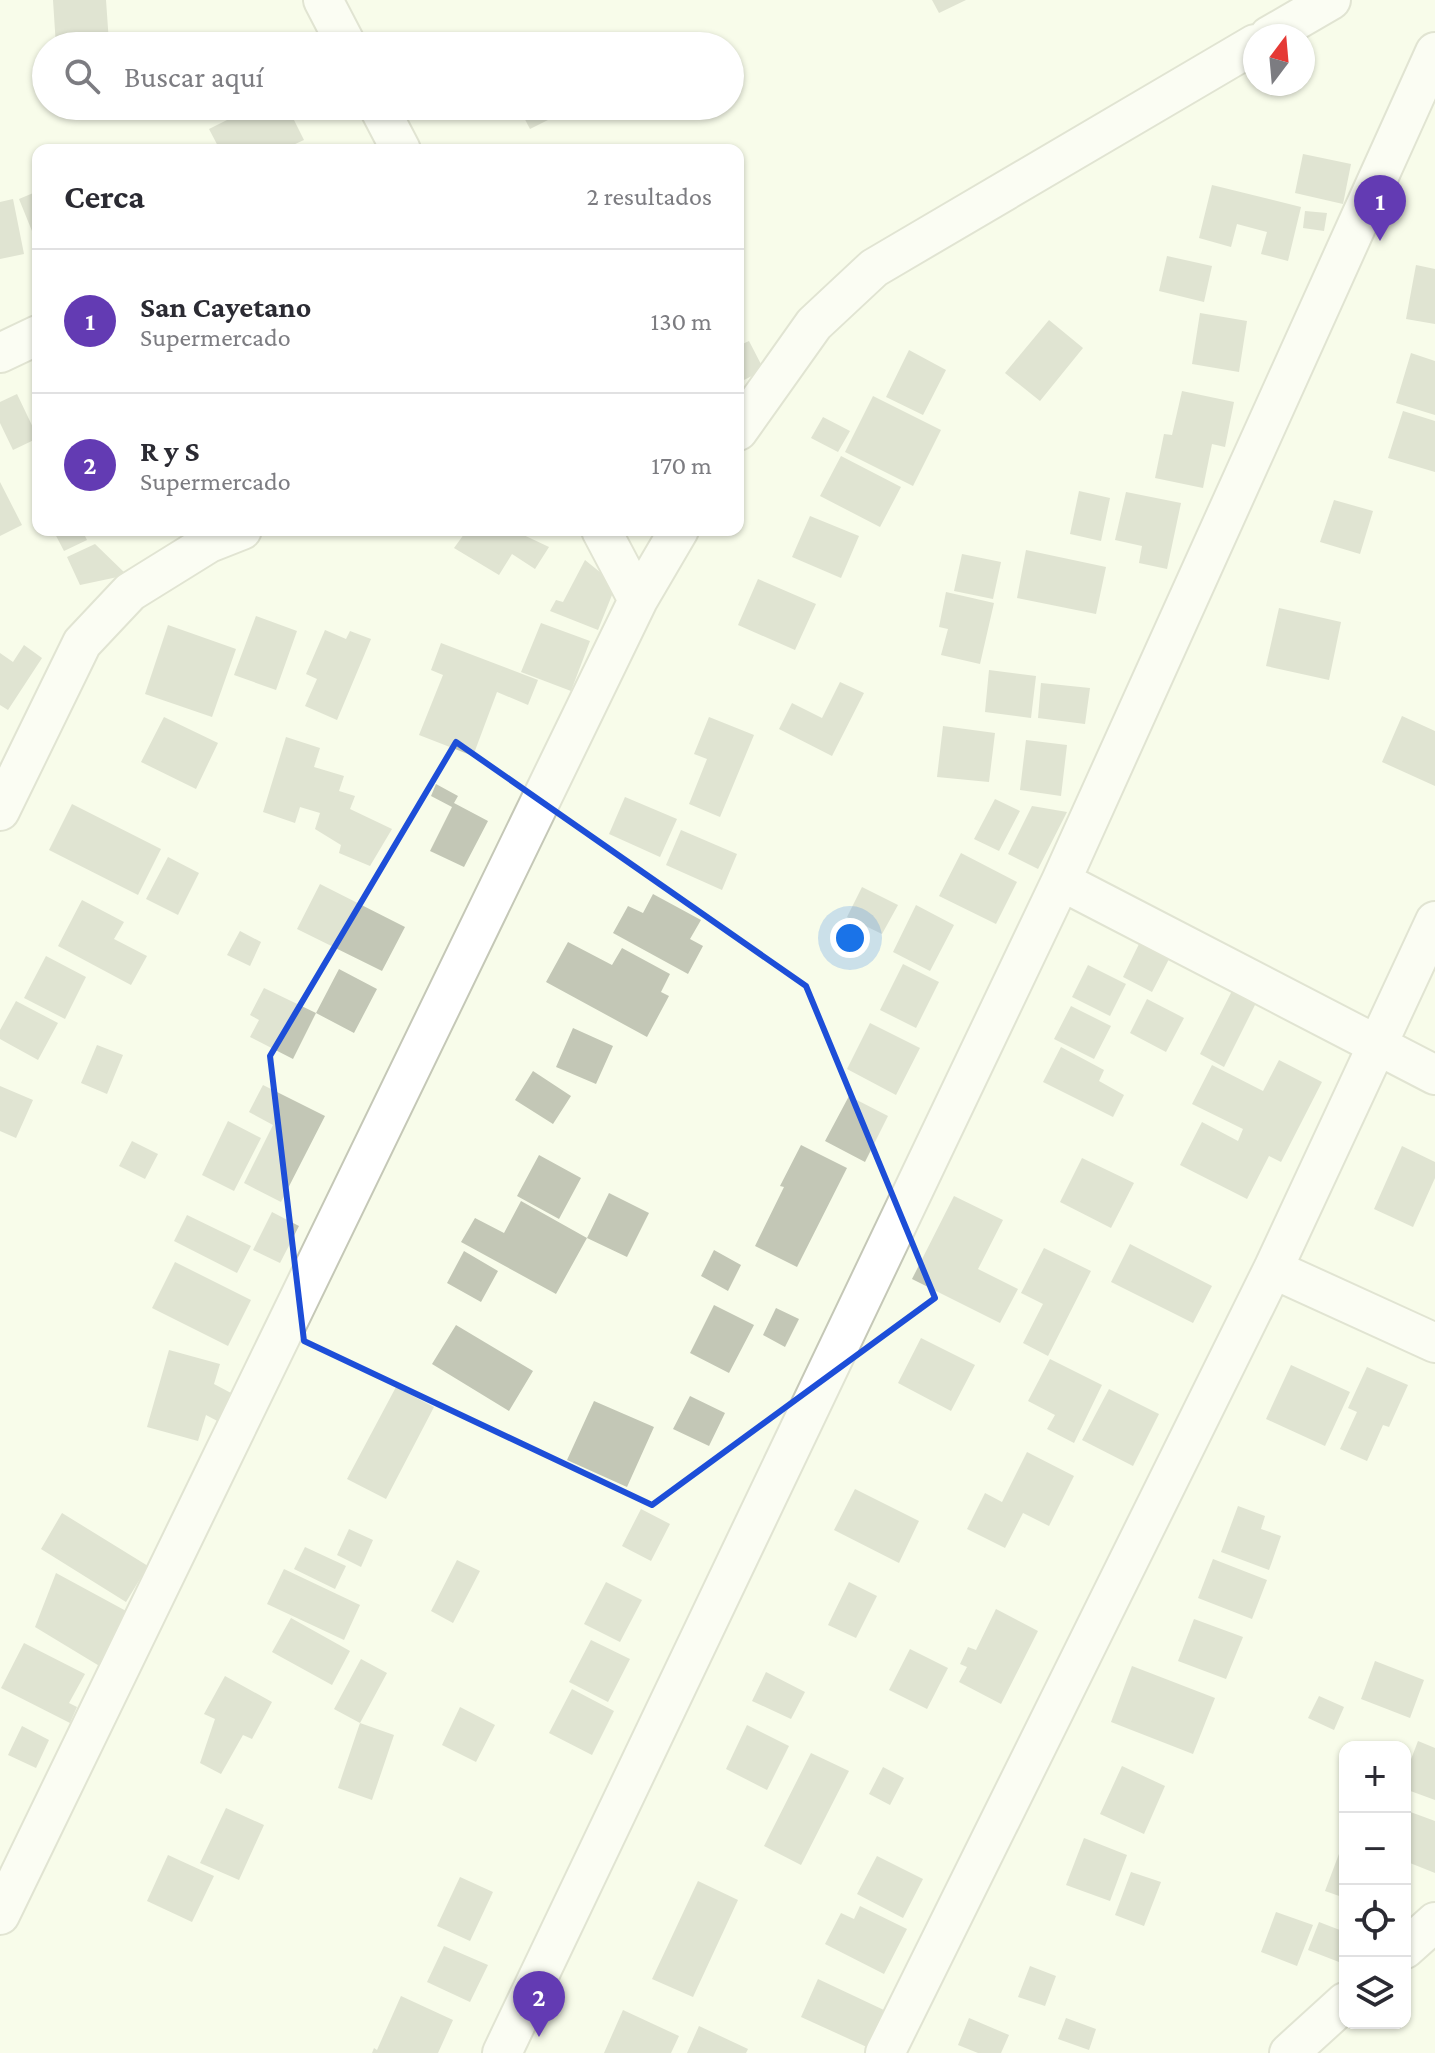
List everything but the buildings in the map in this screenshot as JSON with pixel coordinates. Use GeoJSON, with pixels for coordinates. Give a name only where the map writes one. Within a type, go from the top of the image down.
{"type":"FeatureCollection","features":[{"type":"Feature","properties":{"kind":"street"},"geometry":{"type":"LineString","coordinates":[[323,0],[340,32]]}},
{"type":"Feature","properties":{"kind":"street"},"geometry":{"type":"LineString","coordinates":[[1290,24],[1331,0]]}},
{"type":"Feature","properties":{"kind":"street"},"geometry":{"type":"LineString","coordinates":[[744,423],[814,324],[874,268],[1243,51]]}},
{"type":"Feature","properties":{"kind":"street"},"geometry":{"type":"LineString","coordinates":[[502,2053],[1061,881],[1435,52]]}},
{"type":"Feature","properties":{"kind":"street"},"geometry":{"type":"LineString","coordinates":[[385,120],[398,144]]}},
{"type":"Feature","properties":{"kind":"street"},"geometry":{"type":"LineString","coordinates":[[0,353],[32,338]]}},
{"type":"Feature","properties":{"kind":"street"},"geometry":{"type":"LineString","coordinates":[[0,811],[82,643],[130,592],[209,543],[227,536]]}},
{"type":"Feature","properties":{"kind":"street"},"geometry":{"type":"LineString","coordinates":[[604,536],[638,600]]}},
{"type":"Feature","properties":{"kind":"street"},"geometry":{"type":"LineString","coordinates":[[0,1915],[638,600],[675,536]]}},
{"type":"Feature","properties":{"kind":"street"},"geometry":{"type":"LineString","coordinates":[[1061,881],[1435,1075]]}},
{"type":"Feature","properties":{"kind":"street"},"geometry":{"type":"LineString","coordinates":[[885,2053],[1273,1269],[1435,921]]}},
{"type":"Feature","properties":{"kind":"street"},"geometry":{"type":"LineString","coordinates":[[1273,1269],[1435,1343]]}},
{"type":"Feature","properties":{"kind":"street"},"geometry":{"type":"LineString","coordinates":[[1411,1944],[1435,1922]]}},
{"type":"Feature","properties":{"kind":"street"},"geometry":{"type":"LineString","coordinates":[[1289,2053],[1339,2007]]}},
{"type":"Feature","properties":{"kind":"highlighted area"},"geometry":{"type":"Polygon","coordinates":[[[456,742],[806,986],[935,1298],[652,1505],[304,1341],[270,1056],[456,742]]]}},
{"type":"Feature","properties":{"kind":"place","name":"San Cayetano"},"geometry":{"type":"Point","coordinates":[1380,241]}},
{"type":"Feature","properties":{"kind":"place","name":"R y S"},"geometry":{"type":"Point","coordinates":[539,2037]}}]}
